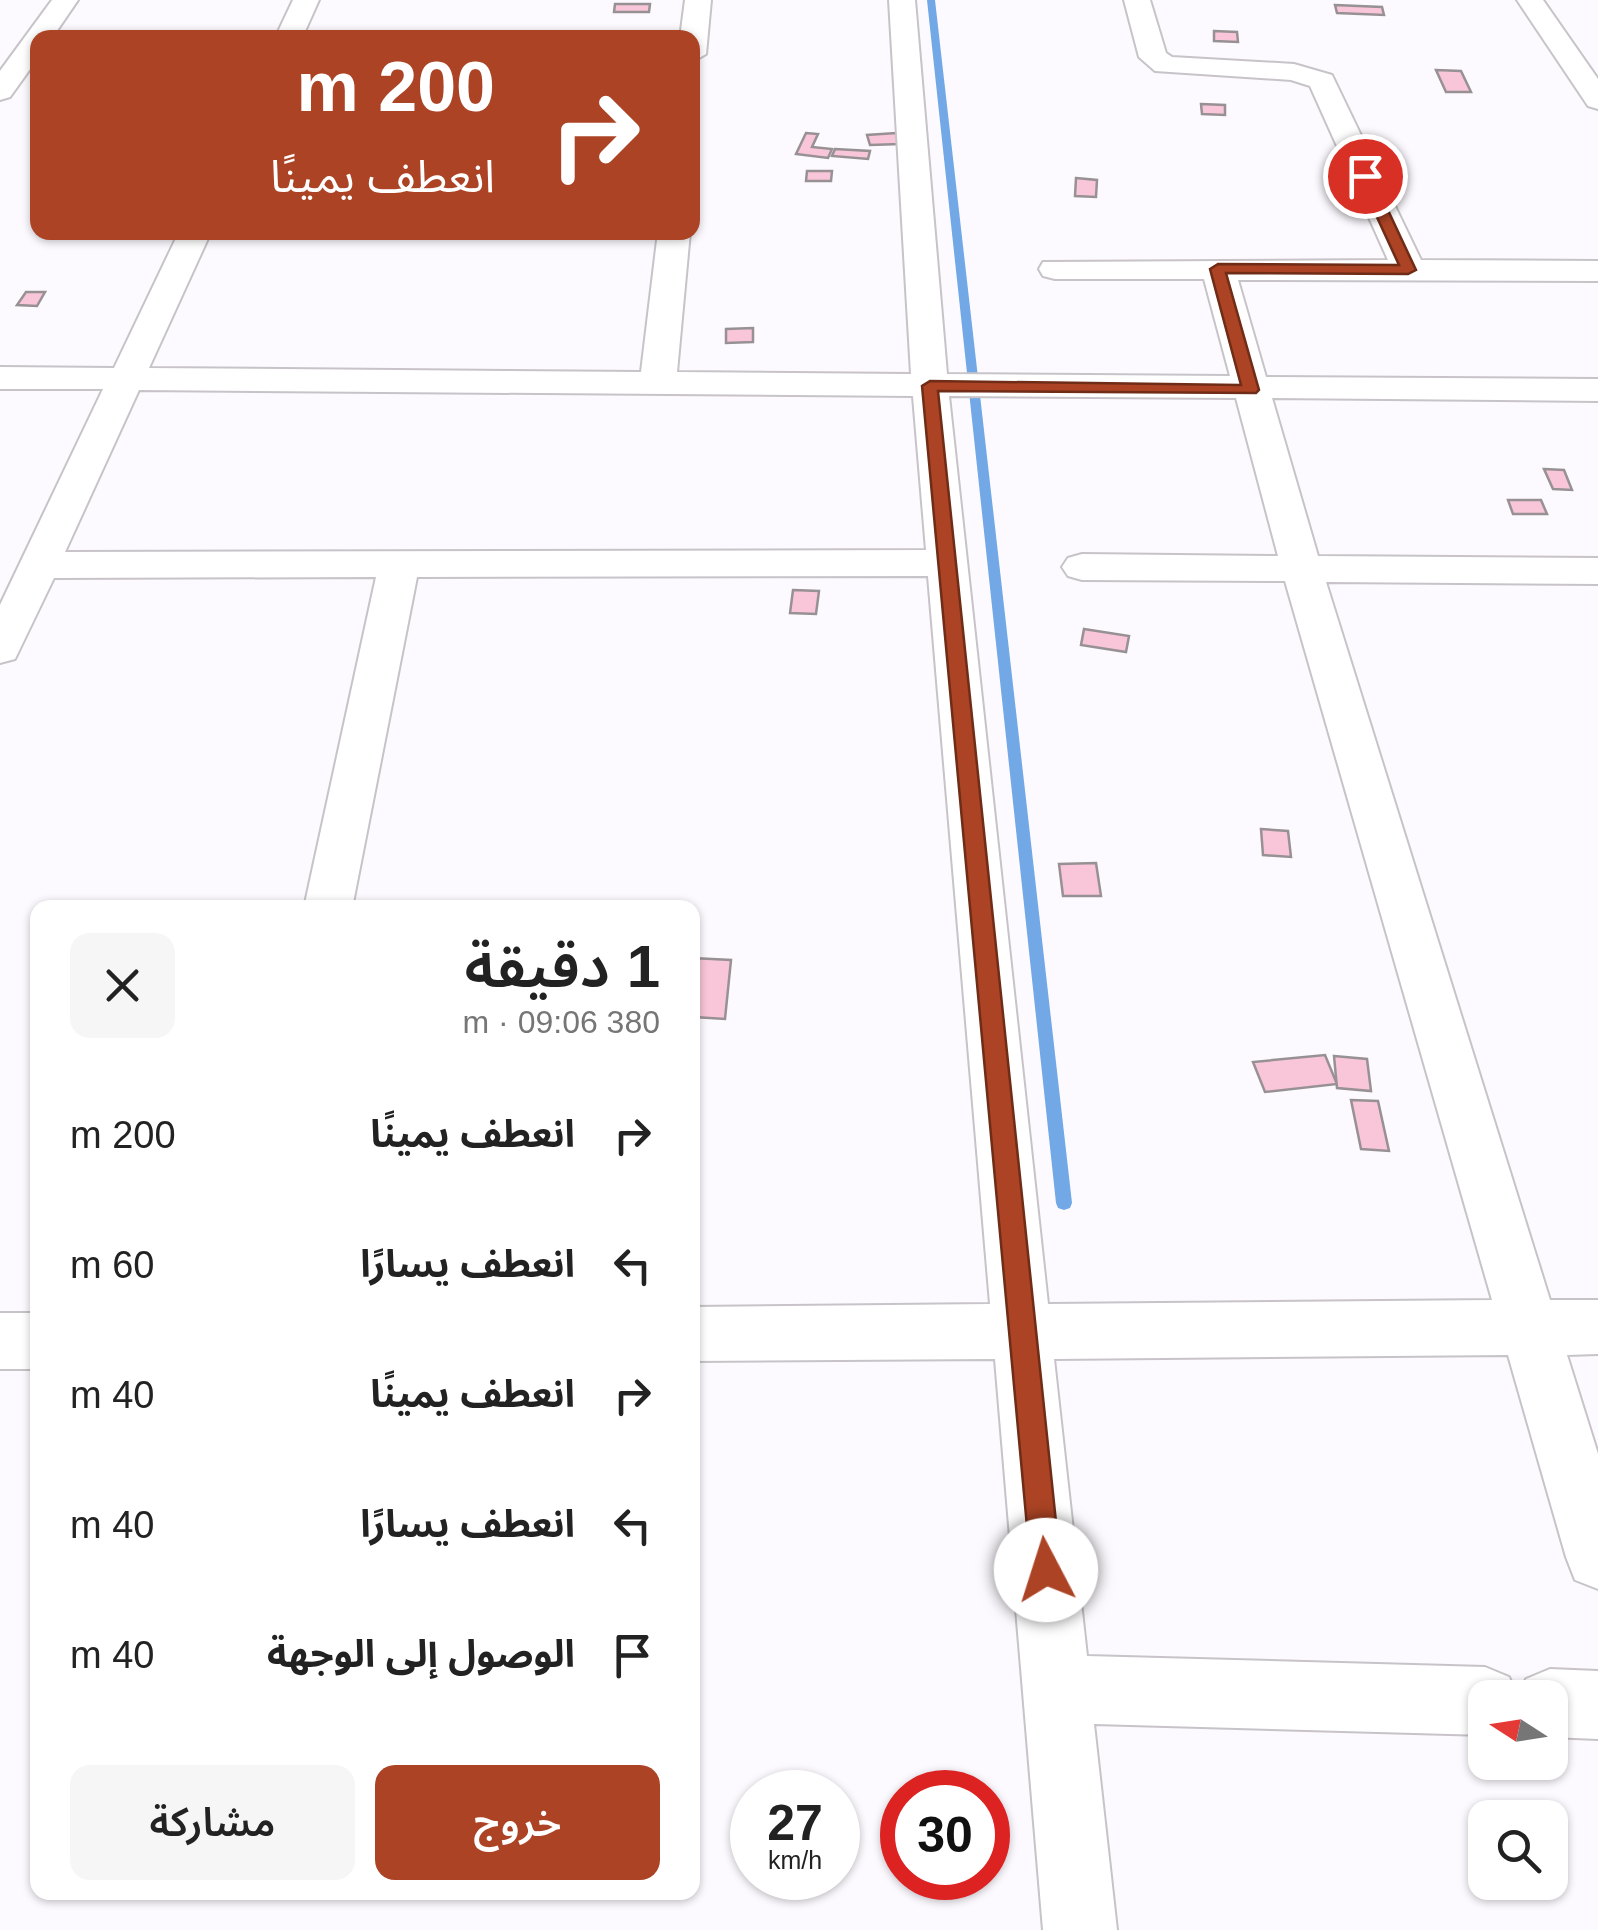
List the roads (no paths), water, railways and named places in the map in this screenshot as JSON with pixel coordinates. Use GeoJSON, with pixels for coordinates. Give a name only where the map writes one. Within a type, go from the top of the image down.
{"type":"FeatureCollection","features":[{"type":"Feature","properties":{"kind":"street"},"geometry":{"type":"LineString","coordinates":[[44,30],[65,0]]}},
{"type":"Feature","properties":{"kind":"street"},"geometry":{"type":"LineString","coordinates":[[292,30],[306,0]]}},
{"type":"Feature","properties":{"kind":"street"},"geometry":{"type":"LineString","coordinates":[[695,30],[698,0]]}},
{"type":"Feature","properties":{"kind":"street"},"geometry":{"type":"LineString","coordinates":[[902,0],[930,386],[1080,1930]]}},
{"type":"Feature","properties":{"kind":"street"},"geometry":{"type":"LineString","coordinates":[[1137,0],[1153,56],[1166,65],[1294,72],[1322,81],[1408,270]]}},
{"type":"Feature","properties":{"kind":"street"},"geometry":{"type":"LineString","coordinates":[[1530,0],[1598,100]]}},
{"type":"Feature","properties":{"kind":"street"},"geometry":{"type":"LineString","coordinates":[[0,91],[30,49]]}},
{"type":"Feature","properties":{"kind":"street"},"geometry":{"type":"LineString","coordinates":[[0,649],[191,240]]}},
{"type":"Feature","properties":{"kind":"street"},"geometry":{"type":"LineString","coordinates":[[658,383],[673,240]]}},
{"type":"Feature","properties":{"kind":"street"},"geometry":{"type":"LineString","coordinates":[[1054,269],[1598,271]]}},
{"type":"Feature","properties":{"kind":"street"},"geometry":{"type":"LineString","coordinates":[[1218,269],[1301,566],[1598,1556]]}},
{"type":"Feature","properties":{"kind":"street"},"geometry":{"type":"LineString","coordinates":[[0,378],[1598,390]]}},
{"type":"Feature","properties":{"kind":"street"},"geometry":{"type":"LineString","coordinates":[[40,565],[948,562]]}},
{"type":"Feature","properties":{"kind":"street"},"geometry":{"type":"LineString","coordinates":[[330,900],[400,564]]}},
{"type":"Feature","properties":{"kind":"street"},"geometry":{"type":"LineString","coordinates":[[1082,567],[1598,571]]}},
{"type":"Feature","properties":{"kind":"street"},"geometry":{"type":"LineString","coordinates":[[700,1334],[1598,1327]]}},
{"type":"Feature","properties":{"kind":"street"},"geometry":{"type":"LineString","coordinates":[[0,1341],[30,1342]]}},
{"type":"Feature","properties":{"kind":"street"},"geometry":{"type":"LineString","coordinates":[[1057,1689],[1468,1701]]}},
{"type":"Feature","properties":{"kind":"street"},"geometry":{"type":"LineString","coordinates":[[1568,1703],[1598,1704]]}},
{"type":"Feature","properties":{"kind":"waterway"},"geometry":{"type":"LineString","coordinates":[[931,0],[1064,1203]]}}]}
